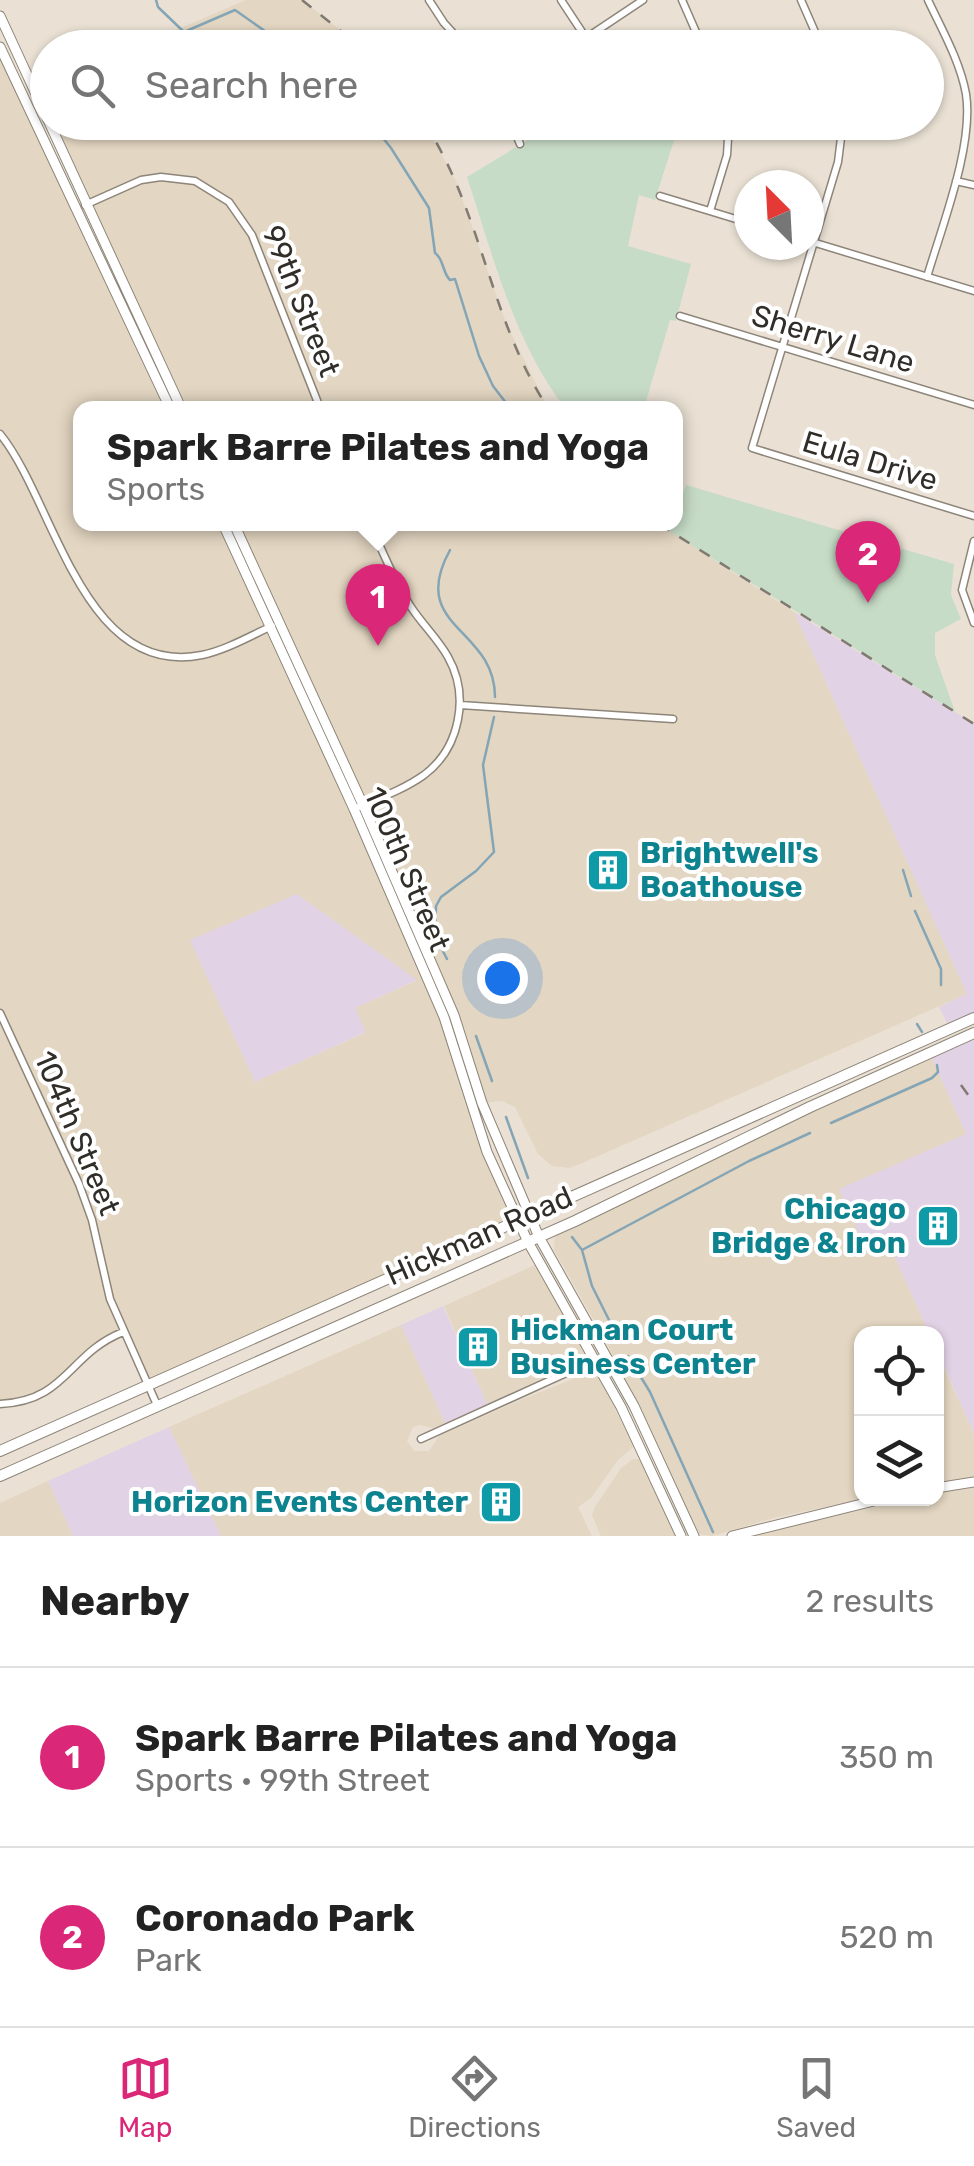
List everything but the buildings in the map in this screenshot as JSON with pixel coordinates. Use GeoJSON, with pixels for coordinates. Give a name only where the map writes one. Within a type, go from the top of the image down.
{"type":"FeatureCollection","features":[{"type":"Feature","properties":{"kind":"main road"},"geometry":{"type":"LineString","coordinates":[[0,16],[30,82]]}},
{"type":"Feature","properties":{"kind":"main road"},"geometry":{"type":"LineString","coordinates":[[0,47],[30,113]]}},
{"type":"Feature","properties":{"kind":"main road"},"geometry":{"type":"LineString","coordinates":[[42,140],[167,401]]}},
{"type":"Feature","properties":{"kind":"main road"},"geometry":{"type":"LineString","coordinates":[[57,140],[178,401]]}},
{"type":"Feature","properties":{"kind":"main road","name":"100th Street"},"geometry":{"type":"LineString","coordinates":[[228,531],[275,624]]}},
{"type":"Feature","properties":{"kind":"main road","name":"100th Street"},"geometry":{"type":"LineString","coordinates":[[237,531],[275,624],[454,1015],[482,1103],[534,1239]]}},
{"type":"Feature","properties":{"kind":"main road","name":"Hickman Road"},"geometry":{"type":"LineString","coordinates":[[0,1451],[974,1018]]}},
{"type":"Feature","properties":{"kind":"main road","name":"Hickman Road"},"geometry":{"type":"LineString","coordinates":[[0,1476],[534,1239],[974,1033]]}},
{"type":"Feature","properties":{"kind":"main road"},"geometry":{"type":"LineString","coordinates":[[534,1239],[634,1406],[694,1536]]}},
{"type":"Feature","properties":{"kind":"main road"},"geometry":{"type":"LineString","coordinates":[[534,1239],[620,1406],[680,1536]]}},
{"type":"Feature","properties":{"kind":"main road"},"geometry":{"type":"LineString","coordinates":[[944,1487],[974,1482]]}},
{"type":"Feature","properties":{"kind":"main road"},"geometry":{"type":"LineString","coordinates":[[732,1536],[854,1506]]}},
{"type":"Feature","properties":{"kind":"street"},"geometry":{"type":"LineString","coordinates":[[428,0],[450,30]]}},
{"type":"Feature","properties":{"kind":"street"},"geometry":{"type":"LineString","coordinates":[[561,0],[581,30]]}},
{"type":"Feature","properties":{"kind":"street"},"geometry":{"type":"LineString","coordinates":[[598,30],[643,0]]}},
{"type":"Feature","properties":{"kind":"street"},"geometry":{"type":"LineString","coordinates":[[682,0],[695,30]]}},
{"type":"Feature","properties":{"kind":"street"},"geometry":{"type":"LineString","coordinates":[[801,0],[814,30]]}},
{"type":"Feature","properties":{"kind":"street"},"geometry":{"type":"LineString","coordinates":[[928,0],[941,30]]}},
{"type":"Feature","properties":{"kind":"street"},"geometry":{"type":"LineString","coordinates":[[928,277],[968,132],[966,90],[944,38]]}},
{"type":"Feature","properties":{"kind":"street"},"geometry":{"type":"LineString","coordinates":[[518,140],[520,144]]}},
{"type":"Feature","properties":{"kind":"street"},"geometry":{"type":"LineString","coordinates":[[710,211],[727,156],[728,140]]}},
{"type":"Feature","properties":{"kind":"street"},"geometry":{"type":"LineString","coordinates":[[824,203],[841,140]]}},
{"type":"Feature","properties":{"kind":"street","name":"99th Street"},"geometry":{"type":"LineString","coordinates":[[74,209],[141,180],[162,176],[195,181],[229,202],[252,235],[317,401]]}},
{"type":"Feature","properties":{"kind":"street"},"geometry":{"type":"LineString","coordinates":[[955,181],[974,184]]}},
{"type":"Feature","properties":{"kind":"street"},"geometry":{"type":"LineString","coordinates":[[660,196],[734,218]]}},
{"type":"Feature","properties":{"kind":"street"},"geometry":{"type":"LineString","coordinates":[[824,246],[974,291]]}},
{"type":"Feature","properties":{"kind":"street"},"geometry":{"type":"LineString","coordinates":[[782,347],[806,260]]}},
{"type":"Feature","properties":{"kind":"street","name":"Sherry Lane"},"geometry":{"type":"LineString","coordinates":[[680,316],[974,405]]}},
{"type":"Feature","properties":{"kind":"street","name":"Eula Drive"},"geometry":{"type":"LineString","coordinates":[[782,347],[752,448],[974,516]]}},
{"type":"Feature","properties":{"kind":"street"},"geometry":{"type":"LineString","coordinates":[[0,434],[27,475],[79,586],[127,638],[150,651],[186,657],[211,653],[275,624]]}},
{"type":"Feature","properties":{"kind":"street"},"geometry":{"type":"LineString","coordinates":[[359,807],[413,782],[436,764],[455,733],[460,706],[458,682],[449,658],[401,591],[373,531]]}},
{"type":"Feature","properties":{"kind":"street"},"geometry":{"type":"LineString","coordinates":[[974,540],[962,590],[974,623]]}},
{"type":"Feature","properties":{"kind":"street"},"geometry":{"type":"LineString","coordinates":[[460,706],[673,718]]}},
{"type":"Feature","properties":{"kind":"street","name":"104th Street"},"geometry":{"type":"LineString","coordinates":[[0,1013],[84,1197],[110,1299],[157,1406]]}},
{"type":"Feature","properties":{"kind":"street"},"geometry":{"type":"LineString","coordinates":[[0,1404],[44,1395],[68,1376],[94,1346],[123,1332]]}},
{"type":"Feature","properties":{"kind":"street"},"geometry":{"type":"LineString","coordinates":[[421,1439],[605,1355]]}},
{"type":"Feature","properties":{"kind":"shaded area"},"geometry":{"type":"Polygon","coordinates":[[[246,0],[302,0],[340,30],[176,30],[246,0]]]}},
{"type":"Feature","properties":{"kind":"shaded area"},"geometry":{"type":"Polygon","coordinates":[[[0,47],[30,111],[30,140],[44,140],[167,401],[73,401],[73,531],[226,531],[444,1017],[470,1106],[519,1221],[148,1385],[123,1333],[109,1338],[51,1390],[0,1404],[0,47]],[[191,941],[255,1082],[365,1033],[355,1008],[416,981],[191,941]]]}},
{"type":"Feature","properties":{"kind":"shaded area"},"geometry":{"type":"Polygon","coordinates":[[[57,140],[433,140],[456,181],[506,323],[545,401],[178,401],[57,140]]]}},
{"type":"Feature","properties":{"kind":"shaded area"},"geometry":{"type":"Polygon","coordinates":[[[237,531],[670,531],[794,612],[967,994],[569,1168],[552,1166],[538,1154],[515,1107],[502,1101],[482,1103],[454,1015],[237,531]]]}},
{"type":"Feature","properties":{"kind":"shaded area"},"geometry":{"type":"Polygon","coordinates":[[[794,612],[974,724],[974,1018],[950,1029],[939,1007],[967,994],[794,612]]]}},
{"type":"Feature","properties":{"kind":"shaded area"},"geometry":{"type":"Polygon","coordinates":[[[297,894],[417,980],[355,1008],[366,1032],[255,1082],[190,940],[297,894]]]}},
{"type":"Feature","properties":{"kind":"shaded area"},"geometry":{"type":"Polygon","coordinates":[[[974,1037],[974,1434],[944,1366],[944,1326],[926,1326],[888,1242],[867,1251],[839,1189],[966,1134],[931,1056],[974,1037]]]}},
{"type":"Feature","properties":{"kind":"shaded area"},"geometry":{"type":"Polygon","coordinates":[[[931,1056],[966,1134],[867,1251],[888,1242],[926,1326],[854,1326],[854,1501],[712,1536],[699,1534],[605,1340],[554,1250],[555,1237],[931,1056]]]}},
{"type":"Feature","properties":{"kind":"shaded area"},"geometry":{"type":"Polygon","coordinates":[[[535,1265],[585,1358],[487,1404],[444,1306],[535,1265]]]}},
{"type":"Feature","properties":{"kind":"shaded area"},"geometry":{"type":"Polygon","coordinates":[[[443,1306],[487,1404],[445,1423],[401,1325],[443,1306]]]}},
{"type":"Feature","properties":{"kind":"shaded area"},"geometry":{"type":"Polygon","coordinates":[[[401,1325],[445,1423],[433,1428],[413,1427],[407,1441],[414,1451],[429,1451],[439,1436],[590,1372],[597,1374],[634,1446],[618,1460],[591,1498],[578,1507],[592,1536],[221,1536],[169,1427],[401,1325]]]}},
{"type":"Feature","properties":{"kind":"shaded area"},"geometry":{"type":"Polygon","coordinates":[[[944,1368],[974,1434],[974,1477],[944,1483],[944,1368]]]}},
{"type":"Feature","properties":{"kind":"shaded area"},"geometry":{"type":"Polygon","coordinates":[[[169,1427],[221,1536],[73,1536],[48,1481],[169,1427]]]}},
{"type":"Feature","properties":{"kind":"shaded area"},"geometry":{"type":"Polygon","coordinates":[[[640,1459],[676,1536],[601,1536],[592,1515],[595,1507],[621,1468],[640,1459]]]}},
{"type":"Feature","properties":{"kind":"shaded area"},"geometry":{"type":"Polygon","coordinates":[[[48,1481],[73,1536],[0,1536],[0,1503],[48,1481]]]}},
{"type":"Feature","properties":{"kind":"shaded area"},"geometry":{"type":"Polygon","coordinates":[[[974,1487],[974,1536],[748,1536],[879,1506],[944,1506],[944,1492],[974,1487]]]}},
{"type":"Feature","properties":{"kind":"green space"},"geometry":{"type":"Polygon","coordinates":[[[528,140],[674,140],[655,200],[639,195],[628,246],[691,264],[676,321],[670,320],[646,401],[560,401],[518,327],[467,177],[528,140]]]}},
{"type":"Feature","properties":{"kind":"green space"},"geometry":{"type":"Polygon","coordinates":[[[686,485],[954,564],[951,595],[961,619],[935,633],[935,655],[955,712],[669,531],[683,531],[686,485]]]}},
{"type":"Feature","properties":{"kind":"waterway"},"geometry":{"type":"LineString","coordinates":[[156,0],[158,7],[182,30]]}},
{"type":"Feature","properties":{"kind":"waterway"},"geometry":{"type":"LineString","coordinates":[[189,30],[235,10],[263,30]]}},
{"type":"Feature","properties":{"kind":"waterway"},"geometry":{"type":"LineString","coordinates":[[385,140],[429,208],[435,253],[447,277],[455,279],[479,356],[505,401]]}},
{"type":"Feature","properties":{"kind":"waterway"},"geometry":{"type":"LineString","coordinates":[[450,550],[440,576],[439,596],[445,612],[482,655],[495,697]]}},
{"type":"Feature","properties":{"kind":"waterway"},"geometry":{"type":"LineString","coordinates":[[447,959],[435,936],[436,906],[441,897],[494,852],[483,765],[494,717]]}},
{"type":"Feature","properties":{"kind":"waterway"},"geometry":{"type":"LineString","coordinates":[[903,870],[911,896]]}},
{"type":"Feature","properties":{"kind":"waterway"},"geometry":{"type":"LineString","coordinates":[[915,911],[941,969],[941,985]]}},
{"type":"Feature","properties":{"kind":"waterway"},"geometry":{"type":"LineString","coordinates":[[917,1024],[922,1032]]}},
{"type":"Feature","properties":{"kind":"waterway"},"geometry":{"type":"LineString","coordinates":[[476,1036],[492,1081]]}},
{"type":"Feature","properties":{"kind":"waterway"},"geometry":{"type":"LineString","coordinates":[[831,1123],[932,1078],[938,1072],[937,1065]]}},
{"type":"Feature","properties":{"kind":"waterway"},"geometry":{"type":"LineString","coordinates":[[506,1117],[528,1178]]}},
{"type":"Feature","properties":{"kind":"waterway"},"geometry":{"type":"LineString","coordinates":[[582,1250],[810,1133]]}},
{"type":"Feature","properties":{"kind":"waterway"},"geometry":{"type":"LineString","coordinates":[[572,1237],[582,1250],[592,1286],[616,1334]]}},
{"type":"Feature","properties":{"kind":"waterway"},"geometry":{"type":"LineString","coordinates":[[628,1356],[650,1392],[713,1532]]}},
{"type":"Feature","properties":{"kind":"railway"},"geometry":{"type":"LineString","coordinates":[[302,0],[340,30]]}},
{"type":"Feature","properties":{"kind":"railway"},"geometry":{"type":"LineString","coordinates":[[435,140],[460,192],[512,339],[544,401]]}},
{"type":"Feature","properties":{"kind":"railway"},"geometry":{"type":"LineString","coordinates":[[670,531],[974,724]]}},
{"type":"Feature","properties":{"kind":"railway"},"geometry":{"type":"LineString","coordinates":[[961,1085],[974,1103]]}},
{"type":"Feature","properties":{"kind":"place","name":"Coronado Park"},"geometry":{"type":"Point","coordinates":[868,603]}},
{"type":"Feature","properties":{"kind":"place","name":"Spark Barre Pilates and Yoga"},"geometry":{"type":"Point","coordinates":[378,646]}},
{"type":"Feature","properties":{"kind":"place","name":"Brightwell's Boathouse"},"geometry":{"type":"Point","coordinates":[608,870]}},
{"type":"Feature","properties":{"kind":"place","name":"Chicago Bridge & Iron"},"geometry":{"type":"Point","coordinates":[938,1226]}},
{"type":"Feature","properties":{"kind":"place","name":"Hickman Court Business Center"},"geometry":{"type":"Point","coordinates":[478,1347]}},
{"type":"Feature","properties":{"kind":"place","name":"Horizon Events Center"},"geometry":{"type":"Point","coordinates":[501,1502]}}]}
